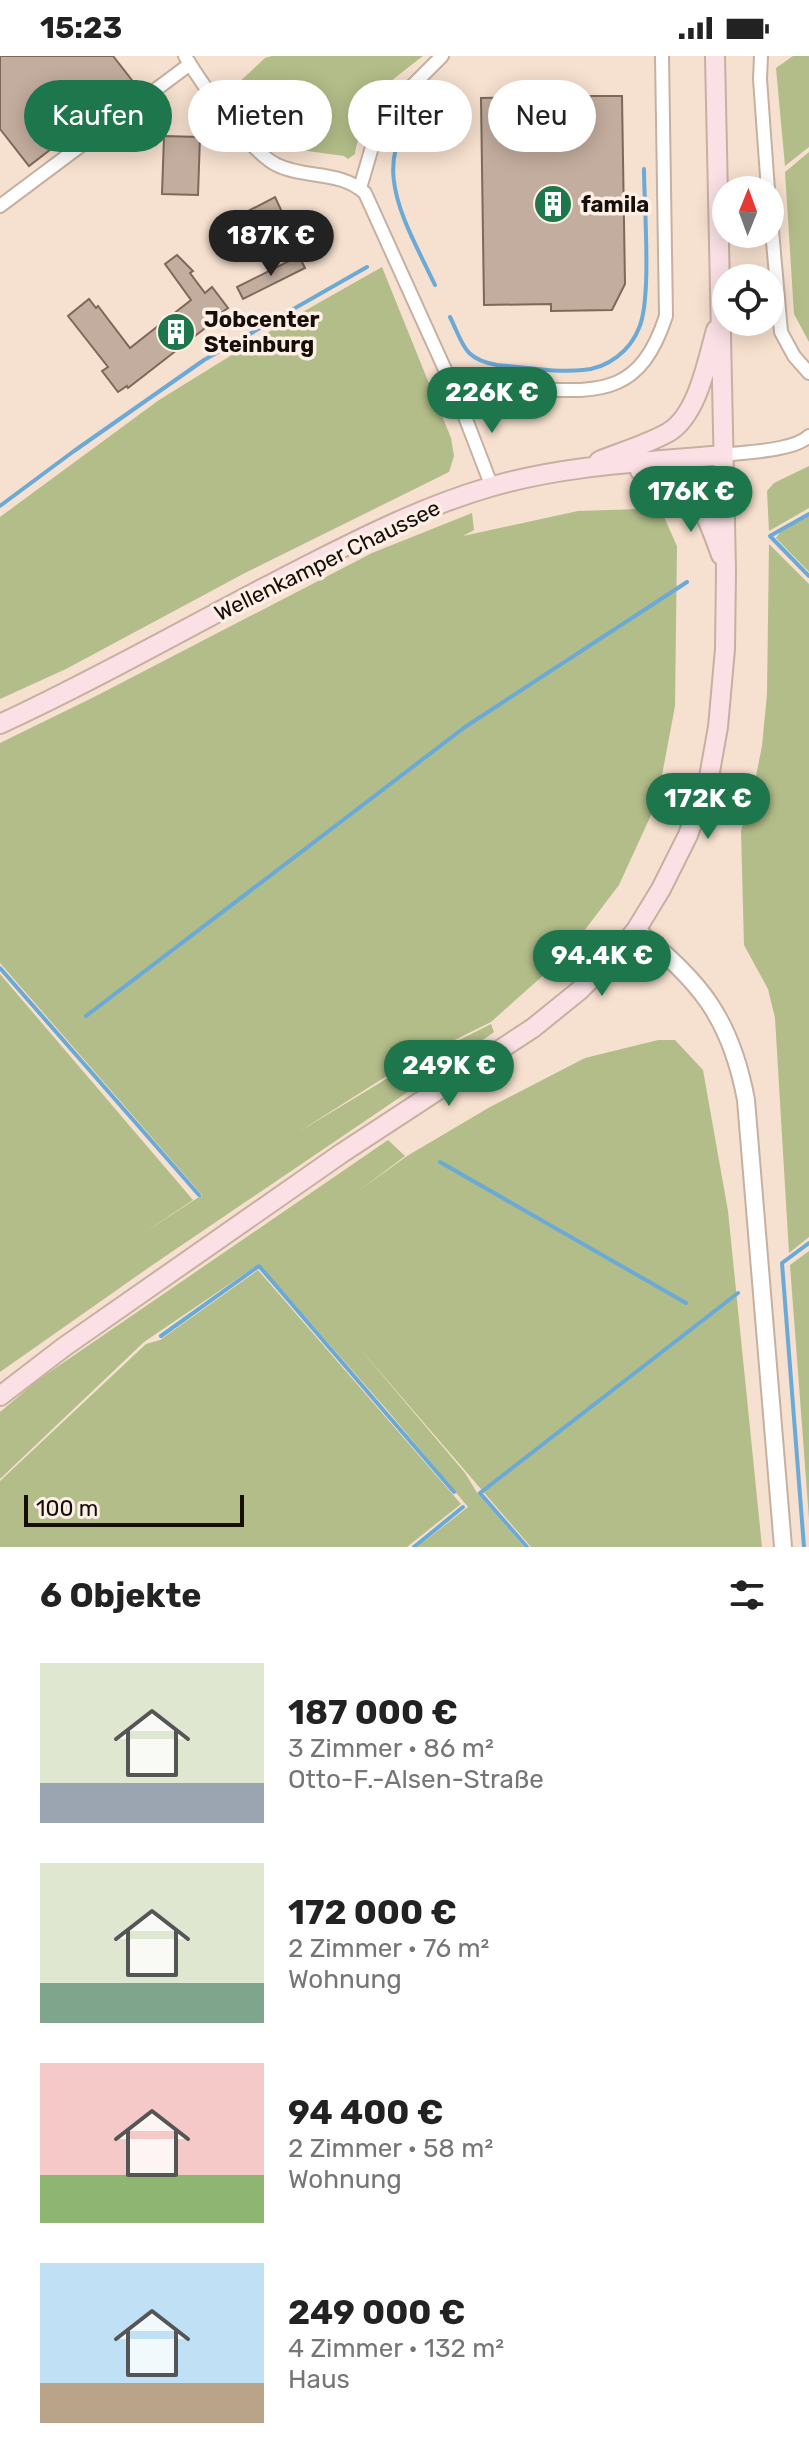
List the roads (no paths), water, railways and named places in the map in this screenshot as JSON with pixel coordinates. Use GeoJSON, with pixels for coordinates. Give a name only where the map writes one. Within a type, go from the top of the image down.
{"type":"FeatureCollection","features":[{"type":"Feature","properties":{"kind":"main road"},"geometry":{"type":"LineString","coordinates":[[715,56],[721,264]]}},
{"type":"Feature","properties":{"kind":"main road"},"geometry":{"type":"LineString","coordinates":[[581,469],[670,431],[684,418],[693,404],[715,336]]}},
{"type":"Feature","properties":{"kind":"main road"},"geometry":{"type":"LineString","coordinates":[[0,1396],[64,1347],[342,1153],[533,1028],[580,990],[636,930],[688,835],[709,777],[718,727],[725,649],[726,570],[722,336]]}},
{"type":"Feature","properties":{"kind":"main road","name":"Wellenkamper Chaussee"},"geometry":{"type":"LineString","coordinates":[[0,724],[119,666],[349,545],[425,511],[492,487],[581,469],[723,455]]}},
{"type":"Feature","properties":{"kind":"main road"},"geometry":{"type":"LineString","coordinates":[[581,469],[658,472],[682,483],[707,515],[726,570]]}},
{"type":"Feature","properties":{"kind":"street"},"geometry":{"type":"LineString","coordinates":[[360,188],[377,130],[388,110],[442,56]]}},
{"type":"Feature","properties":{"kind":"street"},"geometry":{"type":"LineString","coordinates":[[457,396],[487,388],[596,390],[617,383],[638,369],[658,340],[666,316],[662,56]]}},
{"type":"Feature","properties":{"kind":"street"},"geometry":{"type":"LineString","coordinates":[[761,56],[767,176]]}},
{"type":"Feature","properties":{"kind":"street"},"geometry":{"type":"LineString","coordinates":[[0,206],[187,60],[225,113],[249,141],[275,164],[342,179],[360,188],[368,199],[457,396],[492,487]]}},
{"type":"Feature","properties":{"kind":"street"},"geometry":{"type":"LineString","coordinates":[[774,248],[781,332],[794,356],[809,373]]}},
{"type":"Feature","properties":{"kind":"street"},"geometry":{"type":"LineString","coordinates":[[723,455],[780,447],[809,436]]}},
{"type":"Feature","properties":{"kind":"street"},"geometry":{"type":"LineString","coordinates":[[636,930],[690,977],[713,1006],[730,1039],[742,1079],[783,1547]]}},
{"type":"Feature","properties":{"kind":"waterway"},"geometry":{"type":"LineString","coordinates":[[396,152],[393,165],[401,212],[435,285]]}},
{"type":"Feature","properties":{"kind":"waterway"},"geometry":{"type":"LineString","coordinates":[[450,317],[471,355],[497,365],[572,371],[592,369],[617,357],[635,336],[643,314],[646,274],[644,169]]}},
{"type":"Feature","properties":{"kind":"waterway"},"geometry":{"type":"LineString","coordinates":[[0,506],[204,360],[367,267]]}},
{"type":"Feature","properties":{"kind":"waterway"},"geometry":{"type":"LineString","coordinates":[[809,514],[770,536],[809,576]]}},
{"type":"Feature","properties":{"kind":"waterway"},"geometry":{"type":"LineString","coordinates":[[86,1016],[465,727],[687,582]]}},
{"type":"Feature","properties":{"kind":"waterway"},"geometry":{"type":"LineString","coordinates":[[0,968],[199,1195]]}},
{"type":"Feature","properties":{"kind":"waterway"},"geometry":{"type":"LineString","coordinates":[[440,1162],[686,1303]]}},
{"type":"Feature","properties":{"kind":"waterway"},"geometry":{"type":"LineString","coordinates":[[804,1547],[782,1263],[809,1243]]}},
{"type":"Feature","properties":{"kind":"waterway"},"geometry":{"type":"LineString","coordinates":[[161,1336],[259,1266],[454,1492]]}},
{"type":"Feature","properties":{"kind":"waterway"},"geometry":{"type":"LineString","coordinates":[[527,1547],[480,1493],[738,1293]]}},
{"type":"Feature","properties":{"kind":"waterway"},"geometry":{"type":"LineString","coordinates":[[414,1547],[463,1507]]}},
{"type":"Feature","properties":{"kind":"place","name":"famila"},"geometry":{"type":"Point","coordinates":[553,204]}},
{"type":"Feature","properties":{"kind":"place","name":"Jobcenter Steinburg"},"geometry":{"type":"Point","coordinates":[176,332]}}]}
